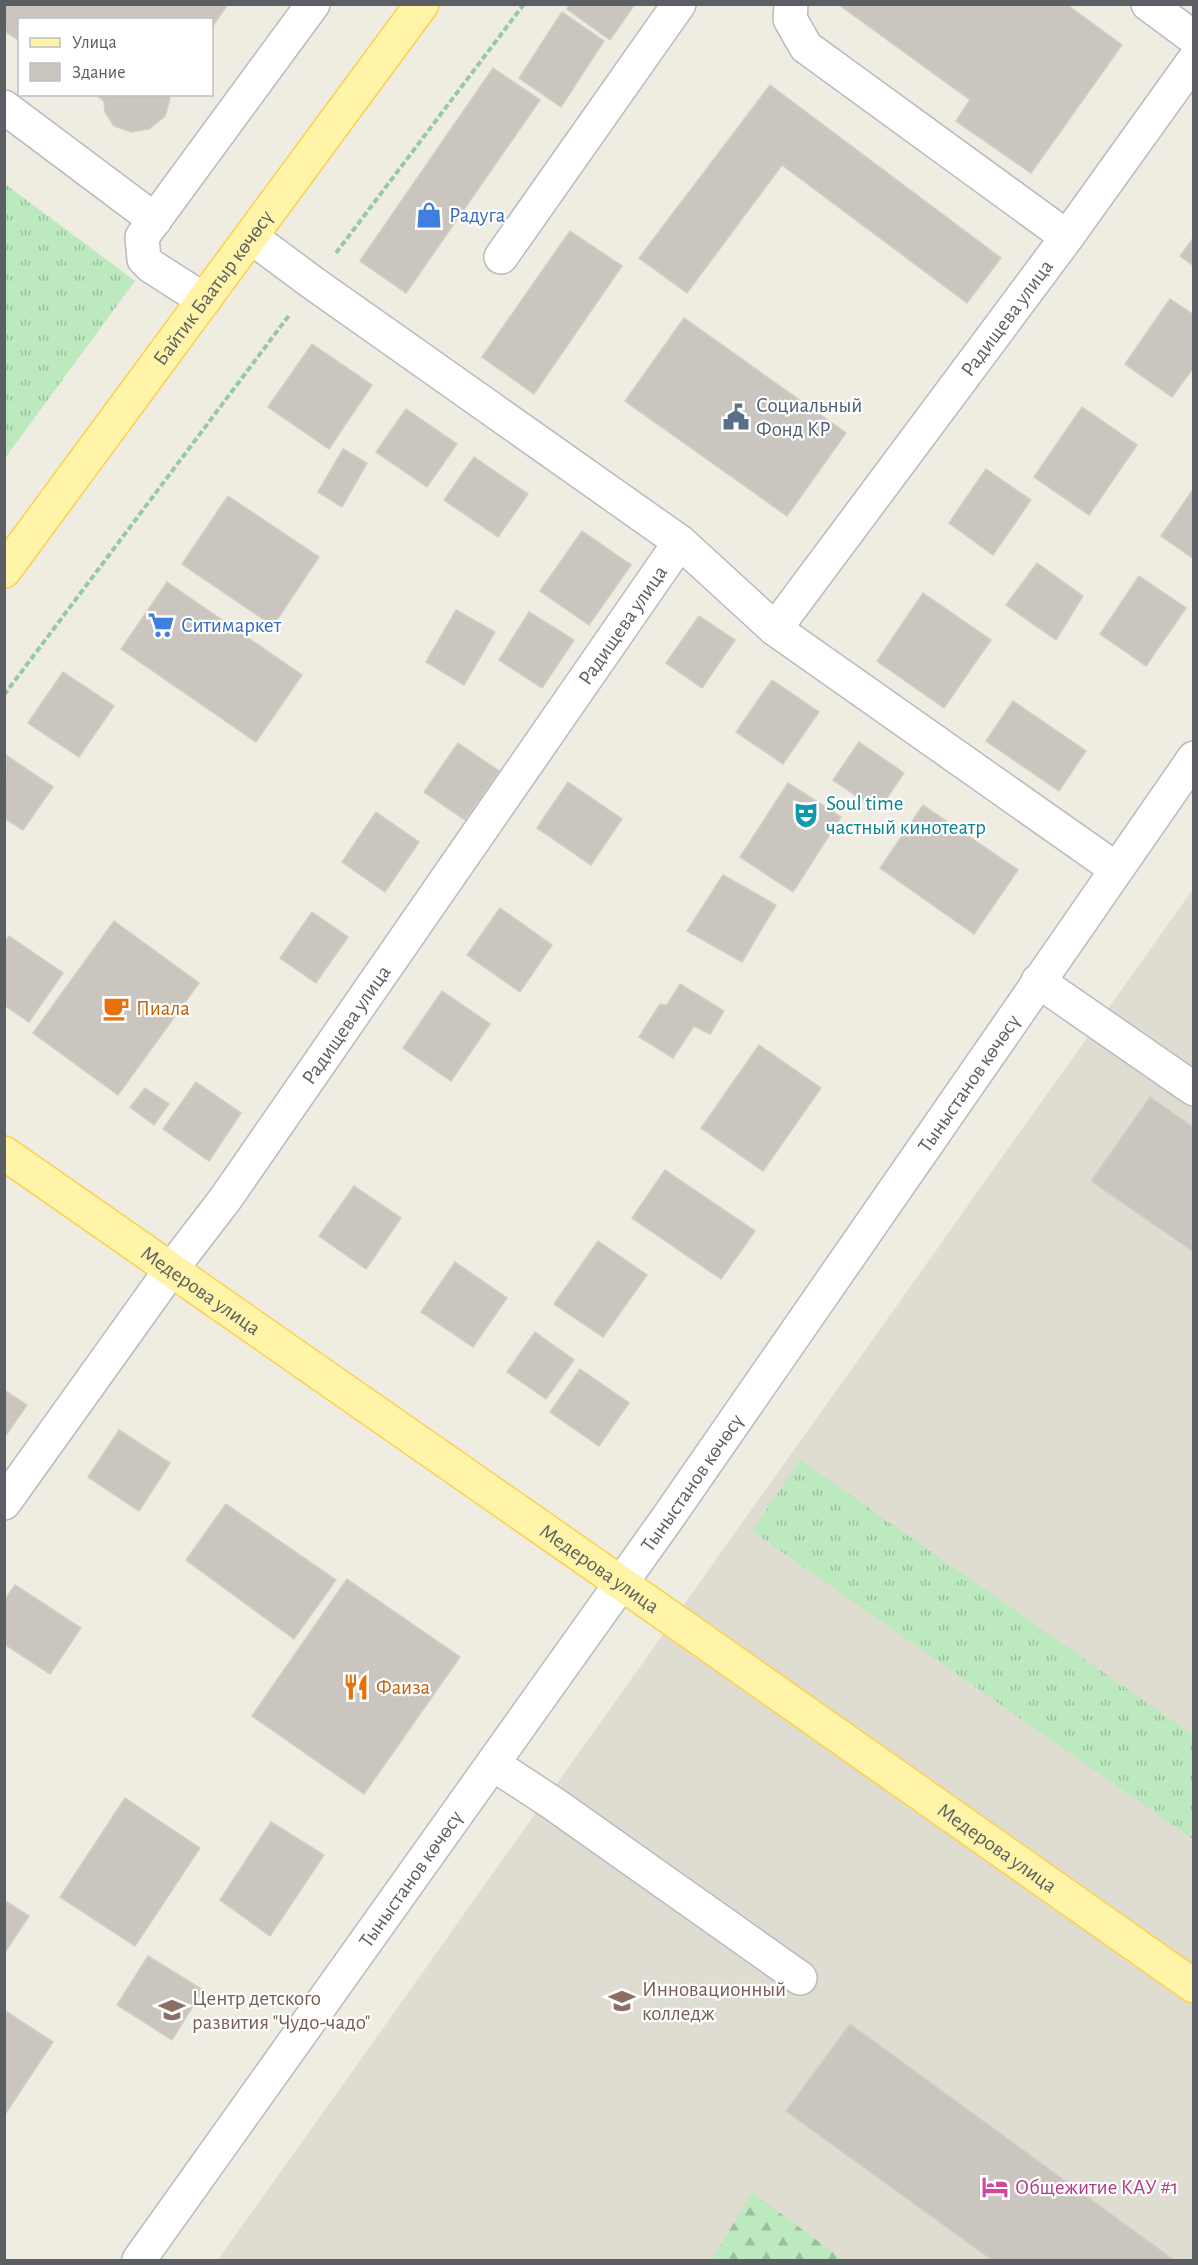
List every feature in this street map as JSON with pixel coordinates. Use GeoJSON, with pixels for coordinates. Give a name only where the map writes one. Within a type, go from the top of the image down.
{"type":"FeatureCollection","features":[{"type":"Feature","properties":{"kind":"main road","name":"Байтик Баатыр көчөсү"},"geometry":{"type":"LineString","coordinates":[[4,571],[422,4]]}},
{"type":"Feature","properties":{"kind":"main road","name":"Медерова улица"},"geometry":{"type":"LineString","coordinates":[[4,1153],[620,1582],[1194,1986]]}},
{"type":"Feature","properties":{"kind":"street"},"geometry":{"type":"LineString","coordinates":[[204,300],[144,260],[142,237],[313,4]]}},
{"type":"Feature","properties":{"kind":"street"},"geometry":{"type":"LineString","coordinates":[[501,257],[679,4]]}},
{"type":"Feature","properties":{"kind":"street"},"geometry":{"type":"LineString","coordinates":[[791,4],[789,20],[806,47],[1067,237]]}},
{"type":"Feature","properties":{"kind":"street"},"geometry":{"type":"LineString","coordinates":[[1148,4],[1194,38]]}},
{"type":"Feature","properties":{"kind":"street","name":"Радищева улица"},"geometry":{"type":"LineString","coordinates":[[776,629],[1067,237],[1194,60]]}},
{"type":"Feature","properties":{"kind":"street"},"geometry":{"type":"LineString","coordinates":[[4,107],[155,220]]}},
{"type":"Feature","properties":{"kind":"street"},"geometry":{"type":"LineString","coordinates":[[251,237],[680,542],[776,629],[1116,869]]}},
{"type":"Feature","properties":{"kind":"street","name":"Радищева улица"},"geometry":{"type":"LineString","coordinates":[[4,1503],[226,1198],[680,542]]}},
{"type":"Feature","properties":{"kind":"street","name":"Тыныстанов көчөсү"},"geometry":{"type":"LineString","coordinates":[[139,2260],[682,1497],[1194,758]]}},
{"type":"Feature","properties":{"kind":"street"},"geometry":{"type":"LineString","coordinates":[[1038,981],[1194,1089]]}},
{"type":"Feature","properties":{"kind":"street"},"geometry":{"type":"LineString","coordinates":[[493,1764],[554,1804],[800,1978]]}},
{"type":"Feature","properties":{"kind":"path"},"geometry":{"type":"LineString","coordinates":[[4,695],[524,4]]}},
{"type":"Feature","properties":{"kind":"shaded area"},"geometry":{"type":"Polygon","coordinates":[[[1193,889],[1193,2260],[218,2260],[1193,889]]]}},
{"type":"Feature","properties":{"kind":"green space"},"geometry":{"type":"Polygon","coordinates":[[[5,184],[135,281],[5,458],[5,184]]]}},
{"type":"Feature","properties":{"kind":"green space"},"geometry":{"type":"Polygon","coordinates":[[[800,1460],[1193,1735],[1193,1839],[752,1531],[800,1460]]]}},
{"type":"Feature","properties":{"kind":"green space"},"geometry":{"type":"Polygon","coordinates":[[[752,2192],[843,2260],[712,2260],[752,2192]]]}},
{"type":"Feature","properties":{"kind":"building"},"geometry":{"type":"Polygon","coordinates":[[[4,4],[228,4],[213,26],[213,18],[18,18],[18,40],[4,31],[4,4]]]}},
{"type":"Feature","properties":{"kind":"building"},"geometry":{"type":"Polygon","coordinates":[[[570,4],[635,4],[610,40],[567,9],[570,4]]]}},
{"type":"Feature","properties":{"kind":"building"},"geometry":{"type":"Polygon","coordinates":[[[838,4],[1066,4],[1122,45],[1031,173],[956,121],[970,100],[838,4]]]}},
{"type":"Feature","properties":{"kind":"building"},"geometry":{"type":"Polygon","coordinates":[[[562,12],[604,41],[561,107],[519,78],[562,12]]]}},
{"type":"Feature","properties":{"kind":"building"},"geometry":{"type":"Polygon","coordinates":[[[493,68],[540,100],[406,293],[360,261],[493,68]]]}},
{"type":"Feature","properties":{"kind":"building"},"geometry":{"type":"Polygon","coordinates":[[[770,85],[1001,258],[967,303],[782,165],[687,293],[639,258],[770,85]]]}},
{"type":"Feature","properties":{"kind":"building"},"geometry":{"type":"Polygon","coordinates":[[[98,96],[169,96],[170,99],[165,116],[149,129],[131,132],[114,126],[105,112],[104,101],[98,96]]]}},
{"type":"Feature","properties":{"kind":"building"},"geometry":{"type":"Polygon","coordinates":[[[570,231],[622,266],[534,394],[482,357],[570,231]]]}},
{"type":"Feature","properties":{"kind":"building"},"geometry":{"type":"Polygon","coordinates":[[[1194,237],[1194,266],[1180,256],[1194,237]]]}},
{"type":"Feature","properties":{"kind":"building"},"geometry":{"type":"Polygon","coordinates":[[[1170,299],[1194,315],[1194,367],[1172,397],[1125,364],[1170,299]]]}},
{"type":"Feature","properties":{"kind":"building","name":"Социальный Фонд КР"},"geometry":{"type":"Polygon","coordinates":[[[684,318],[846,433],[787,516],[625,401],[684,318]]]}},
{"type":"Feature","properties":{"kind":"building"},"geometry":{"type":"Polygon","coordinates":[[[312,344],[372,385],[329,449],[268,407],[312,344]]]}},
{"type":"Feature","properties":{"kind":"building"},"geometry":{"type":"Polygon","coordinates":[[[1082,407],[1137,445],[1089,515],[1034,477],[1082,407]]]}},
{"type":"Feature","properties":{"kind":"building"},"geometry":{"type":"Polygon","coordinates":[[[406,409],[457,444],[427,487],[376,452],[406,409]]]}},
{"type":"Feature","properties":{"kind":"building"},"geometry":{"type":"Polygon","coordinates":[[[343,449],[367,463],[342,507],[318,492],[343,449]]]}},
{"type":"Feature","properties":{"kind":"building"},"geometry":{"type":"Polygon","coordinates":[[[474,457],[528,494],[498,537],[444,500],[474,457]]]}},
{"type":"Feature","properties":{"kind":"building"},"geometry":{"type":"Polygon","coordinates":[[[986,469],[1031,500],[993,555],[949,523],[986,469]]]}},
{"type":"Feature","properties":{"kind":"building"},"geometry":{"type":"Polygon","coordinates":[[[1194,488],[1194,559],[1161,536],[1194,488]]]}},
{"type":"Feature","properties":{"kind":"building"},"geometry":{"type":"Polygon","coordinates":[[[228,496],[319,557],[273,626],[182,564],[228,496]]]}},
{"type":"Feature","properties":{"kind":"building"},"geometry":{"type":"Polygon","coordinates":[[[582,531],[631,565],[589,625],[540,591],[582,531]]]}},
{"type":"Feature","properties":{"kind":"building"},"geometry":{"type":"Polygon","coordinates":[[[1037,563],[1083,596],[1056,640],[1006,605],[1037,563]]]}},
{"type":"Feature","properties":{"kind":"building"},"geometry":{"type":"Polygon","coordinates":[[[1139,576],[1186,608],[1146,666],[1100,634],[1139,576]]]}},
{"type":"Feature","properties":{"kind":"building"},"geometry":{"type":"Polygon","coordinates":[[[167,582],[302,675],[256,742],[121,649],[167,582]]]}},
{"type":"Feature","properties":{"kind":"building"},"geometry":{"type":"Polygon","coordinates":[[[923,593],[991,640],[944,708],[877,661],[923,593]]]}},
{"type":"Feature","properties":{"kind":"building"},"geometry":{"type":"Polygon","coordinates":[[[456,610],[495,632],[464,685],[426,662],[456,610]]]}},
{"type":"Feature","properties":{"kind":"building"},"geometry":{"type":"Polygon","coordinates":[[[529,612],[574,640],[542,688],[499,660],[529,612]]]}},
{"type":"Feature","properties":{"kind":"building"},"geometry":{"type":"Polygon","coordinates":[[[699,616],[735,640],[702,688],[666,663],[699,616]]]}},
{"type":"Feature","properties":{"kind":"building"},"geometry":{"type":"Polygon","coordinates":[[[63,672],[114,706],[79,757],[28,723],[63,672]]]}},
{"type":"Feature","properties":{"kind":"building"},"geometry":{"type":"Polygon","coordinates":[[[772,680],[819,712],[783,764],[736,732],[772,680]]]}},
{"type":"Feature","properties":{"kind":"building"},"geometry":{"type":"Polygon","coordinates":[[[1013,701],[1086,751],[1059,791],[986,741],[1013,701]]]}},
{"type":"Feature","properties":{"kind":"building"},"geometry":{"type":"Polygon","coordinates":[[[859,742],[904,773],[878,811],[833,780],[859,742]]]}},
{"type":"Feature","properties":{"kind":"building"},"geometry":{"type":"Polygon","coordinates":[[[458,743],[499,771],[465,820],[424,792],[458,743]]]}},
{"type":"Feature","properties":{"kind":"building"},"geometry":{"type":"Polygon","coordinates":[[[6,755],[53,787],[23,830],[4,818],[6,755]]]}},
{"type":"Feature","properties":{"kind":"building"},"geometry":{"type":"Polygon","coordinates":[[[568,782],[622,819],[591,865],[537,828],[568,782]]]}},
{"type":"Feature","properties":{"kind":"building"},"geometry":{"type":"Polygon","coordinates":[[[788,783],[841,817],[793,892],[740,857],[788,783]]]}},
{"type":"Feature","properties":{"kind":"building"},"geometry":{"type":"Polygon","coordinates":[[[923,805],[1018,870],[974,934],[880,868],[923,805]]]}},
{"type":"Feature","properties":{"kind":"building"},"geometry":{"type":"Polygon","coordinates":[[[376,812],[419,842],[385,892],[342,862],[376,812]]]}},
{"type":"Feature","properties":{"kind":"building"},"geometry":{"type":"Polygon","coordinates":[[[723,875],[776,905],[742,962],[687,931],[723,875]]]}},
{"type":"Feature","properties":{"kind":"building"},"geometry":{"type":"Polygon","coordinates":[[[500,908],[552,945],[520,992],[467,955],[500,908]]]}},
{"type":"Feature","properties":{"kind":"building"},"geometry":{"type":"Polygon","coordinates":[[[312,912],[348,937],[316,983],[280,958],[312,912]]]}},
{"type":"Feature","properties":{"kind":"building","name":"Пиала"},"geometry":{"type":"Polygon","coordinates":[[[114,921],[199,983],[118,1095],[33,1033],[114,921]]]}},
{"type":"Feature","properties":{"kind":"building"},"geometry":{"type":"Polygon","coordinates":[[[9,936],[63,973],[29,1022],[4,1005],[4,942],[9,936]]]}},
{"type":"Feature","properties":{"kind":"building"},"geometry":{"type":"Polygon","coordinates":[[[680,984],[724,1011],[710,1034],[694,1026],[673,1058],[639,1037],[660,1004],[667,1005],[680,984]]]}},
{"type":"Feature","properties":{"kind":"building"},"geometry":{"type":"Polygon","coordinates":[[[442,991],[490,1024],[451,1081],[403,1048],[442,991]]]}},
{"type":"Feature","properties":{"kind":"building"},"geometry":{"type":"Polygon","coordinates":[[[759,1045],[821,1088],[763,1171],[701,1128],[759,1045]]]}},
{"type":"Feature","properties":{"kind":"building"},"geometry":{"type":"Polygon","coordinates":[[[196,1082],[241,1113],[209,1161],[163,1129],[196,1082]]]}},
{"type":"Feature","properties":{"kind":"building"},"geometry":{"type":"Polygon","coordinates":[[[145,1088],[169,1104],[154,1125],[130,1107],[145,1088]]]}},
{"type":"Feature","properties":{"kind":"building"},"geometry":{"type":"Polygon","coordinates":[[[1150,1097],[1194,1128],[1194,1252],[1091,1181],[1150,1097]]]}},
{"type":"Feature","properties":{"kind":"building"},"geometry":{"type":"Polygon","coordinates":[[[665,1170],[755,1231],[721,1279],[632,1218],[665,1170]]]}},
{"type":"Feature","properties":{"kind":"building"},"geometry":{"type":"Polygon","coordinates":[[[354,1186],[401,1218],[366,1269],[319,1236],[354,1186]]]}},
{"type":"Feature","properties":{"kind":"building"},"geometry":{"type":"Polygon","coordinates":[[[598,1241],[647,1275],[603,1337],[554,1304],[598,1241]]]}},
{"type":"Feature","properties":{"kind":"building"},"geometry":{"type":"Polygon","coordinates":[[[455,1262],[507,1298],[473,1347],[421,1312],[455,1262]]]}},
{"type":"Feature","properties":{"kind":"building"},"geometry":{"type":"Polygon","coordinates":[[[535,1332],[574,1360],[546,1399],[507,1372],[535,1332]]]}},
{"type":"Feature","properties":{"kind":"building"},"geometry":{"type":"Polygon","coordinates":[[[580,1369],[629,1403],[599,1446],[550,1412],[580,1369]]]}},
{"type":"Feature","properties":{"kind":"building"},"geometry":{"type":"Polygon","coordinates":[[[4,1390],[27,1405],[4,1438],[4,1390]]]}},
{"type":"Feature","properties":{"kind":"building"},"geometry":{"type":"Polygon","coordinates":[[[119,1430],[170,1463],[139,1511],[88,1477],[119,1430]]]}},
{"type":"Feature","properties":{"kind":"building"},"geometry":{"type":"Polygon","coordinates":[[[226,1504],[336,1580],[294,1639],[186,1560],[226,1504]]]}},
{"type":"Feature","properties":{"kind":"building","name":"Фаиза"},"geometry":{"type":"Polygon","coordinates":[[[347,1579],[460,1657],[364,1794],[252,1716],[347,1579]]]}},
{"type":"Feature","properties":{"kind":"building"},"geometry":{"type":"Polygon","coordinates":[[[15,1585],[81,1628],[50,1674],[4,1644],[4,1601],[15,1585]]]}},
{"type":"Feature","properties":{"kind":"building"},"geometry":{"type":"Polygon","coordinates":[[[125,1798],[200,1848],[135,1946],[60,1897],[125,1798]]]}},
{"type":"Feature","properties":{"kind":"building"},"geometry":{"type":"Polygon","coordinates":[[[271,1822],[324,1855],[270,1936],[220,1900],[271,1822]]]}},
{"type":"Feature","properties":{"kind":"building"},"geometry":{"type":"Polygon","coordinates":[[[4,1900],[29,1916],[4,1954],[4,1900]]]}},
{"type":"Feature","properties":{"kind":"building"},"geometry":{"type":"Polygon","coordinates":[[[148,1956],[203,1990],[172,2040],[117,2005],[148,1956]]]}},
{"type":"Feature","properties":{"kind":"building"},"geometry":{"type":"Polygon","coordinates":[[[4,2010],[53,2042],[4,2116],[4,2010]]]}},
{"type":"Feature","properties":{"kind":"building"},"geometry":{"type":"Polygon","coordinates":[[[850,2024],[1174,2260],[992,2260],[786,2111],[850,2024]]]}},
{"type":"Feature","properties":{"kind":"place","name":"Радуга"},"geometry":{"type":"Point","coordinates":[429,215]}},
{"type":"Feature","properties":{"kind":"place","name":"Социальный Фонд КР"},"geometry":{"type":"Point","coordinates":[736,417]}},
{"type":"Feature","properties":{"kind":"place","name":"Ситимаркет"},"geometry":{"type":"Point","coordinates":[161,625]}},
{"type":"Feature","properties":{"kind":"place","name":"Soul time частный кинотеатр"},"geometry":{"type":"Point","coordinates":[806,815]}},
{"type":"Feature","properties":{"kind":"place","name":"Пиала"},"geometry":{"type":"Point","coordinates":[116,1008]}},
{"type":"Feature","properties":{"kind":"place","name":"Фаиза"},"geometry":{"type":"Point","coordinates":[356,1687]}},
{"type":"Feature","properties":{"kind":"place","name":"Инновационный колледж"},"geometry":{"type":"Point","coordinates":[622,2001]}},
{"type":"Feature","properties":{"kind":"place","name":"Центр детского развития \"Чудо-чадо\""},"geometry":{"type":"Point","coordinates":[172,2010]}},
{"type":"Feature","properties":{"kind":"place","name":"Общежитие КАУ #1"},"geometry":{"type":"Point","coordinates":[995,2187]}}]}
